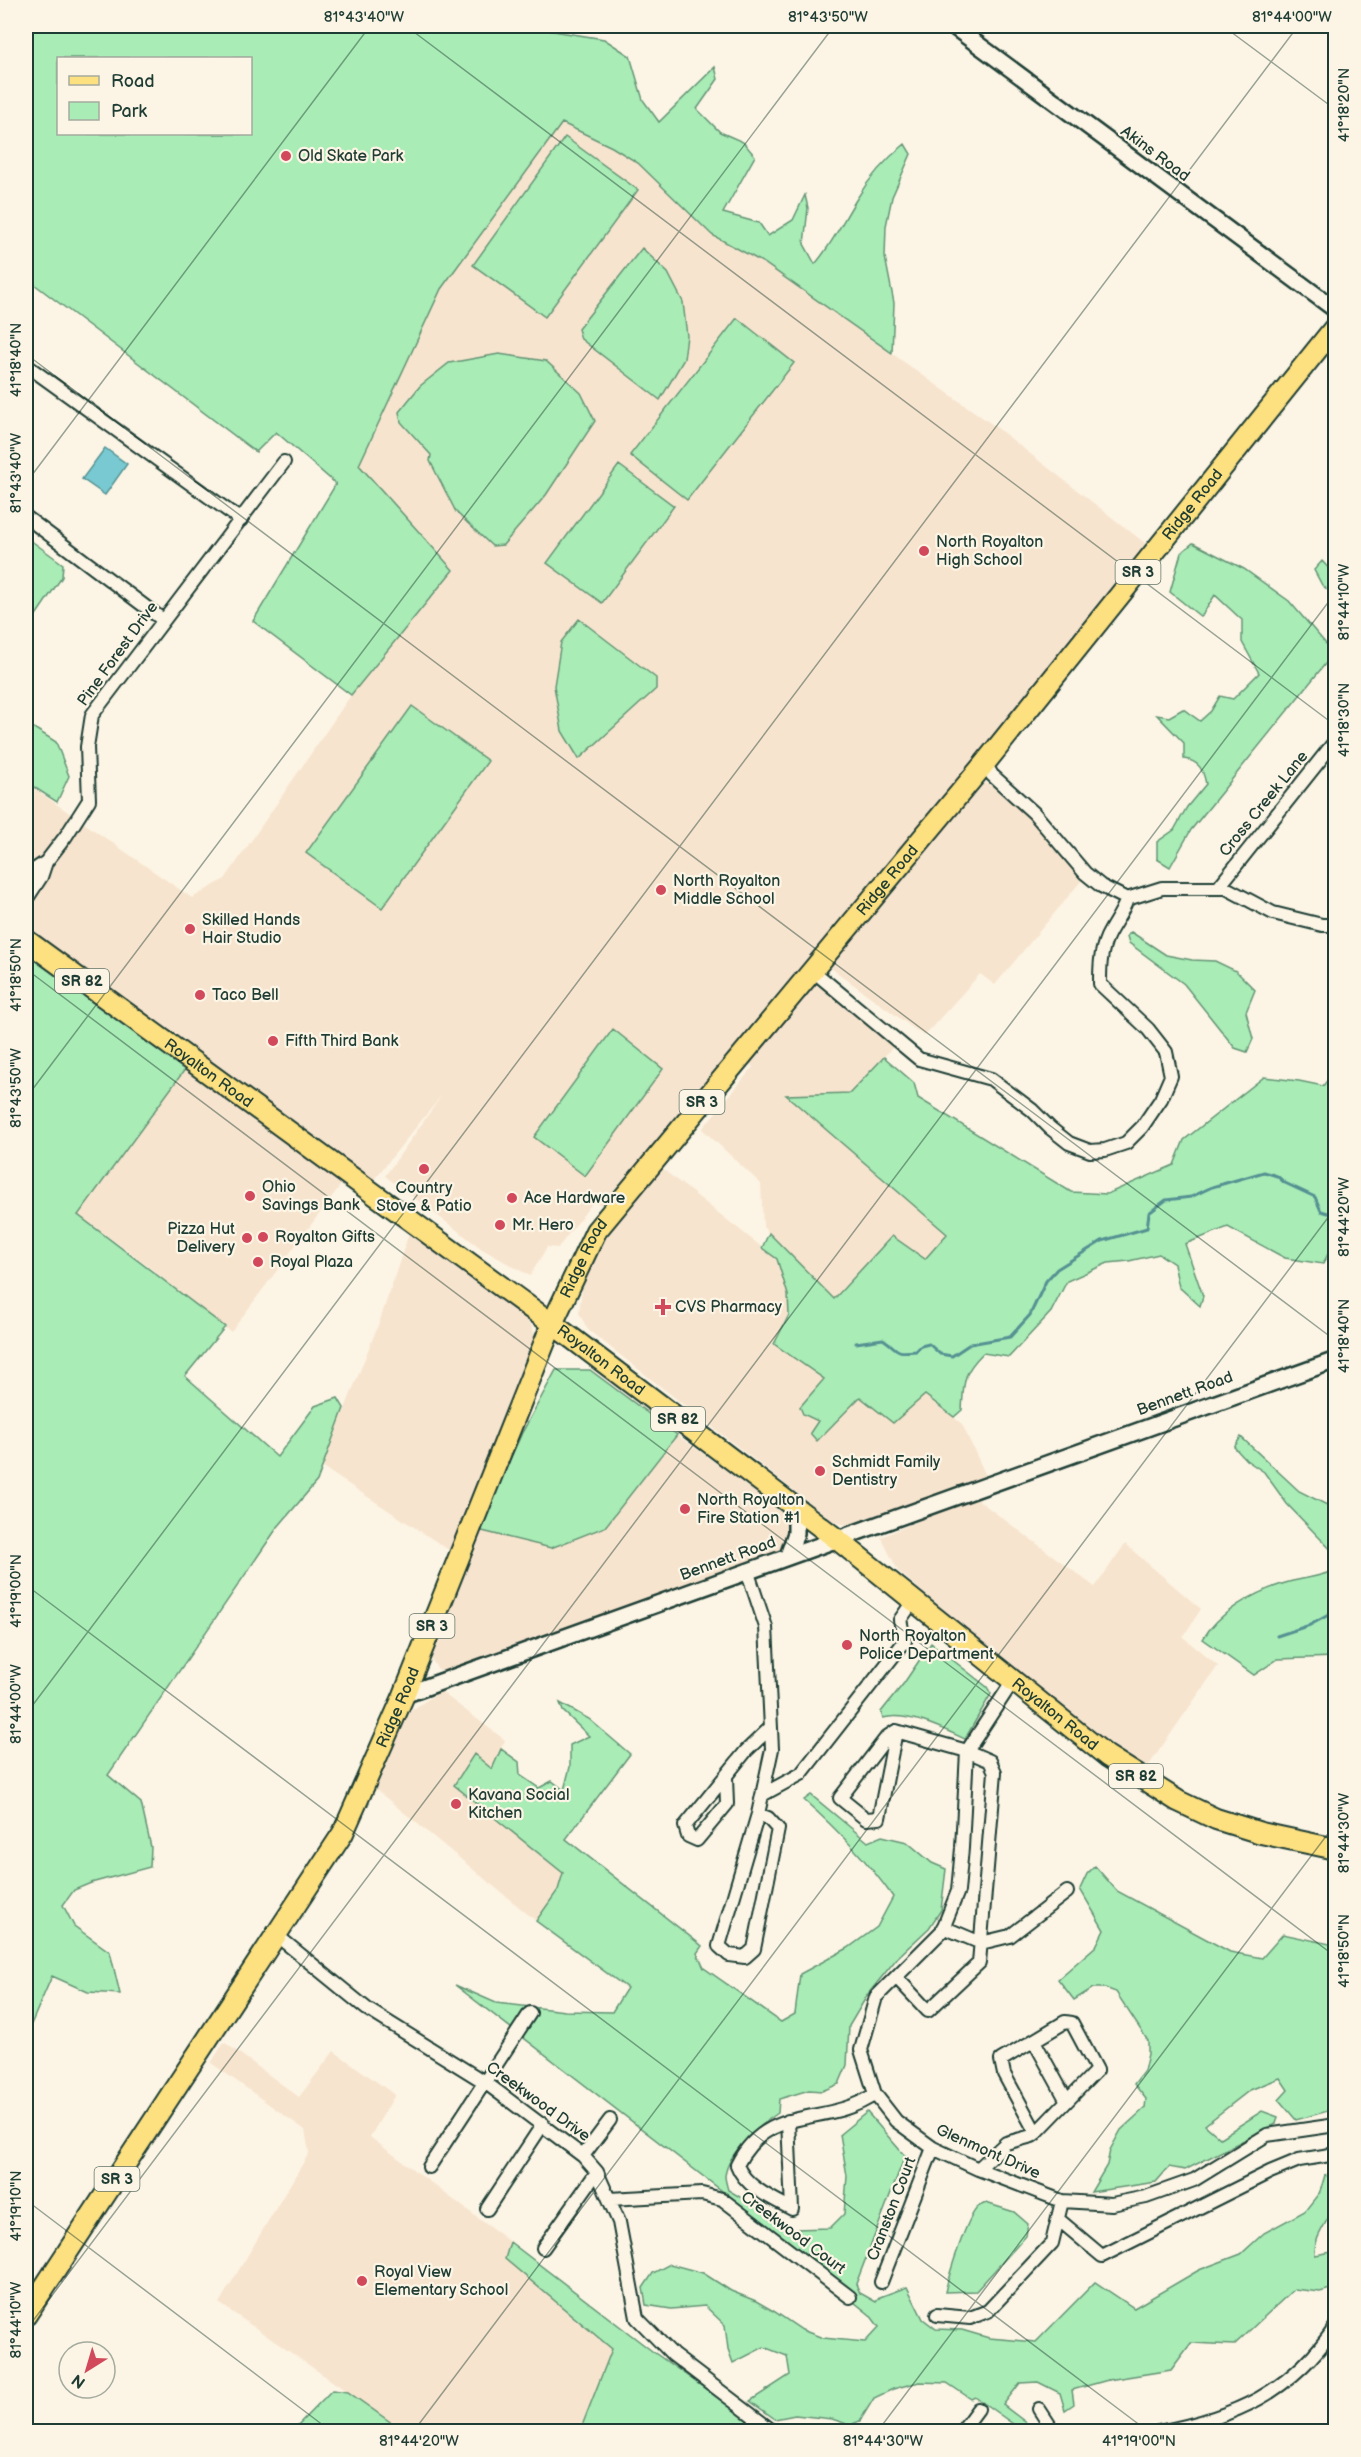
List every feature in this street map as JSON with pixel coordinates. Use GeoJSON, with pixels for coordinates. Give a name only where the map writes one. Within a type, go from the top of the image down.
{"type":"FeatureCollection","features":[{"type":"Feature","properties":{"kind":"main road","name":"Ridge Road"},"geometry":{"type":"LineString","coordinates":[[26,2315],[343,1833],[404,1695],[552,1324],[596,1231],[985,763],[1335,326]]}},
{"type":"Feature","properties":{"kind":"main road","name":"Royalton Road"},"geometry":{"type":"LineString","coordinates":[[26,940],[552,1324],[837,1540],[1107,1756],[1178,1801],[1216,1819],[1261,1833],[1335,1849]]}},
{"type":"Feature","properties":{"kind":"street","name":"Akins Road"},"geometry":{"type":"LineString","coordinates":[[953,26],[1335,310]]}},
{"type":"Feature","properties":{"kind":"street"},"geometry":{"type":"LineString","coordinates":[[26,365],[241,520]]}},
{"type":"Feature","properties":{"kind":"street","name":"Pine Forest Drive"},"geometry":{"type":"LineString","coordinates":[[26,880],[31,872],[46,862],[89,800],[87,747],[92,715],[284,462]]}},
{"type":"Feature","properties":{"kind":"street"},"geometry":{"type":"LineString","coordinates":[[26,517],[163,620]]}},
{"type":"Feature","properties":{"kind":"street","name":"Cross Creek Lane"},"geometry":{"type":"LineString","coordinates":[[1218,888],[1335,740]]}},
{"type":"Feature","properties":{"kind":"street"},"geometry":{"type":"LineString","coordinates":[[985,763],[992,775],[1034,813],[1085,873],[1101,886],[1127,899],[1162,888],[1226,888],[1273,913],[1322,925],[1335,925]]}},
{"type":"Feature","properties":{"kind":"street"},"geometry":{"type":"LineString","coordinates":[[26,900],[41,877],[46,862]]}},
{"type":"Feature","properties":{"kind":"street"},"geometry":{"type":"LineString","coordinates":[[812,970],[919,1059],[991,1079],[1032,1110],[1069,1143],[1090,1150],[1105,1150],[1126,1143],[1142,1127],[1161,1099],[1172,1076],[1166,1052],[1148,1029],[1100,984],[1099,962],[1107,937],[1122,915],[1127,899]]}},
{"type":"Feature","properties":{"kind":"street","name":"Bennett Road"},"geometry":{"type":"LineString","coordinates":[[404,1695],[1335,1360]]}},
{"type":"Feature","properties":{"kind":"street"},"geometry":{"type":"LineString","coordinates":[[788,1556],[796,1533],[796,1509]]}},
{"type":"Feature","properties":{"kind":"street"},"geometry":{"type":"LineString","coordinates":[[747,1570],[766,1627],[772,1749],[764,1794],[758,1814],[719,1946],[729,1956],[745,1957],[754,1949],[778,1829],[768,1818],[758,1814]]}},
{"type":"Feature","properties":{"kind":"street"},"geometry":{"type":"LineString","coordinates":[[764,1794],[801,1774],[905,1641],[900,1620],[914,1600]]}},
{"type":"Feature","properties":{"kind":"street"},"geometry":{"type":"LineString","coordinates":[[967,1750],[1013,1681]]}},
{"type":"Feature","properties":{"kind":"street"},"geometry":{"type":"LineString","coordinates":[[726,1778],[727,1804],[697,1840],[688,1836],[686,1826],[746,1751],[771,1726]]}},
{"type":"Feature","properties":{"kind":"street"},"geometry":{"type":"LineString","coordinates":[[896,1731],[879,1818],[866,1819],[840,1798],[887,1737],[896,1731],[967,1750],[990,1761],[995,1772],[979,1963],[928,2011],[896,1977]]}},
{"type":"Feature","properties":{"kind":"street","name":"Glenmont Drive"},"geometry":{"type":"LineString","coordinates":[[967,1750],[958,1891],[942,1931],[876,1997],[861,2049],[875,2094],[896,2121],[933,2148],[978,2169],[1062,2202],[1112,2204],[1146,2197],[1194,2180],[1267,2135],[1335,2126]]}},
{"type":"Feature","properties":{"kind":"street"},"geometry":{"type":"LineString","coordinates":[[943,1927],[981,1943],[1010,1936],[1067,1892]]}},
{"type":"Feature","properties":{"kind":"street","name":"Creekwood Drive"},"geometry":{"type":"LineString","coordinates":[[275,1934],[367,2009],[486,2083],[583,2156],[597,2172],[619,2222],[637,2318],[672,2355],[774,2432]]}},
{"type":"Feature","properties":{"kind":"street"},"geometry":{"type":"LineString","coordinates":[[429,2167],[530,2013]]}},
{"type":"Feature","properties":{"kind":"street"},"geometry":{"type":"LineString","coordinates":[[978,2169],[1006,2143],[1036,2133],[1097,2070],[1072,2023],[1065,2022],[1001,2060],[1004,2074],[1036,2133]]}},
{"type":"Feature","properties":{"kind":"street"},"geometry":{"type":"LineString","coordinates":[[1034,2041],[1067,2101]]}},
{"type":"Feature","properties":{"kind":"street"},"geometry":{"type":"LineString","coordinates":[[788,2121],[792,2209],[766,2195],[741,2175],[737,2165],[743,2154],[758,2136],[772,2126],[788,2121],[858,2106],[875,2094]]}},
{"type":"Feature","properties":{"kind":"street"},"geometry":{"type":"LineString","coordinates":[[583,2156],[610,2120]]}},
{"type":"Feature","properties":{"kind":"street"},"geometry":{"type":"LineString","coordinates":[[487,2209],[543,2124]]}},
{"type":"Feature","properties":{"kind":"street","name":"Cranston Court"},"geometry":{"type":"LineString","coordinates":[[882,2282],[933,2148]]}},
{"type":"Feature","properties":{"kind":"street"},"geometry":{"type":"LineString","coordinates":[[1058,2219],[1102,2256],[1270,2172],[1299,2160],[1335,2154]]}},
{"type":"Feature","properties":{"kind":"street"},"geometry":{"type":"LineString","coordinates":[[543,2248],[597,2172]]}},
{"type":"Feature","properties":{"kind":"street","name":"Creekwood Court"},"geometry":{"type":"LineString","coordinates":[[609,2199],[702,2194],[722,2199],[850,2297]]}},
{"type":"Feature","properties":{"kind":"street"},"geometry":{"type":"LineString","coordinates":[[937,2315],[970,2318],[988,2311],[1052,2243],[1062,2202]]}},
{"type":"Feature","properties":{"kind":"street"},"geometry":{"type":"LineString","coordinates":[[1158,2432],[1217,2418],[1258,2400],[1296,2375],[1321,2349],[1335,2326]]}},
{"type":"Feature","properties":{"kind":"street"},"geometry":{"type":"LineString","coordinates":[[961,2432],[978,2409]]}},
{"type":"Feature","properties":{"kind":"street"},"geometry":{"type":"LineString","coordinates":[[1039,2409],[1054,2432]]}},
{"type":"Feature","properties":{"kind":"shaded area"},"geometry":{"type":"Polygon","coordinates":[[[562,123],[612,147],[638,163],[712,235],[764,263],[996,427],[1150,547],[1010,722],[604,1206],[593,1202],[558,1248],[547,1247],[530,1276],[482,1249],[385,1176],[442,1095],[372,1182],[26,926],[26,783],[192,898],[225,879],[351,695],[453,570],[359,465],[441,289],[562,123]]]}},
{"type":"Feature","properties":{"kind":"shaded area"},"geometry":{"type":"Polygon","coordinates":[[[976,784],[992,785],[1031,816],[1082,880],[995,985],[980,974],[924,1036],[828,966],[976,784]]]}},
{"type":"Feature","properties":{"kind":"shaded area"},"geometry":{"type":"Polygon","coordinates":[[[813,985],[825,989],[893,1047],[850,1093],[787,1096],[947,1233],[925,1259],[892,1236],[834,1300],[763,1227],[761,1184],[702,1129],[753,1067],[746,1060],[813,985]]]}},
{"type":"Feature","properties":{"kind":"shaded area"},"geometry":{"type":"Polygon","coordinates":[[[189,1064],[346,1178],[231,1332],[131,1253],[78,1215],[189,1064]]]}},
{"type":"Feature","properties":{"kind":"shaded area"},"geometry":{"type":"Polygon","coordinates":[[[660,1167],[777,1259],[788,1295],[789,1315],[774,1344],[824,1379],[882,1361],[962,1424],[988,1480],[860,1528],[834,1522],[588,1330],[579,1313],[582,1289],[590,1266],[603,1239],[660,1167]]]}},
{"type":"Feature","properties":{"kind":"shaded area"},"geometry":{"type":"Polygon","coordinates":[[[411,1227],[518,1310],[531,1325],[536,1338],[487,1472],[452,1552],[322,1467],[380,1320],[411,1227]]]}},
{"type":"Feature","properties":{"kind":"shaded area"},"geometry":{"type":"Polygon","coordinates":[[[677,1435],[783,1511],[789,1519],[787,1544],[773,1557],[472,1665],[441,1671],[436,1667],[429,1655],[478,1530],[605,1527],[677,1435]]]}},
{"type":"Feature","properties":{"kind":"shaded area"},"geometry":{"type":"Polygon","coordinates":[[[974,1497],[1095,1587],[1125,1544],[1201,1609],[1183,1637],[1218,1666],[1147,1768],[1084,1725],[1021,1676],[898,1571],[881,1537],[974,1497]]]}},
{"type":"Feature","properties":{"kind":"shaded area"},"geometry":{"type":"Polygon","coordinates":[[[440,1691],[505,1740],[492,1769],[454,1785],[563,1873],[558,1889],[536,1921],[374,1788],[402,1722],[412,1710],[440,1691]]]}},
{"type":"Feature","properties":{"kind":"shaded area"},"geometry":{"type":"Polygon","coordinates":[[[224,2042],[299,2097],[334,2051],[395,2095],[370,2137],[510,2242],[506,2259],[612,2349],[580,2431],[404,2431],[219,2303],[309,2153],[305,2130],[211,2063],[224,2042]]]}},
{"type":"Feature","properties":{"kind":"green space"},"geometry":{"type":"Polygon","coordinates":[[[26,26],[541,26],[541,29],[604,39],[630,56],[643,100],[659,122],[715,67],[718,79],[697,109],[720,132],[743,142],[755,156],[723,213],[759,223],[768,236],[793,220],[805,195],[808,208],[804,244],[815,264],[832,241],[861,192],[878,170],[905,144],[911,154],[892,197],[886,226],[885,257],[894,303],[892,353],[764,263],[712,235],[638,163],[612,147],[562,123],[441,289],[359,465],[453,570],[351,695],[253,621],[336,484],[276,432],[256,452],[26,278],[26,26]]]}},
{"type":"Feature","properties":{"kind":"green space"},"geometry":{"type":"Polygon","coordinates":[[[565,137],[638,190],[545,317],[473,265],[565,137]]]}},
{"type":"Feature","properties":{"kind":"green space"},"geometry":{"type":"Polygon","coordinates":[[[642,248],[668,273],[683,302],[687,336],[684,359],[660,400],[581,339],[578,329],[642,248]]]}},
{"type":"Feature","properties":{"kind":"green space"},"geometry":{"type":"Polygon","coordinates":[[[737,318],[794,363],[687,500],[630,455],[737,318]]]}},
{"type":"Feature","properties":{"kind":"green space"},"geometry":{"type":"Polygon","coordinates":[[[499,354],[546,361],[581,393],[595,421],[546,495],[503,545],[492,546],[456,512],[430,461],[431,455],[401,422],[399,412],[420,386],[449,363],[499,354]]]}},
{"type":"Feature","properties":{"kind":"green space"},"geometry":{"type":"Polygon","coordinates":[[[619,465],[674,506],[602,603],[547,563],[619,465]]]}},
{"type":"Feature","properties":{"kind":"green space"},"geometry":{"type":"Polygon","coordinates":[[[26,537],[63,564],[62,577],[26,630],[26,537]]]}},
{"type":"Feature","properties":{"kind":"green space"},"geometry":{"type":"Polygon","coordinates":[[[1193,543],[1244,569],[1289,601],[1334,653],[1191,830],[1170,867],[1157,859],[1157,842],[1174,830],[1187,807],[1206,784],[1200,767],[1184,759],[1184,743],[1157,715],[1169,717],[1183,709],[1200,721],[1211,711],[1220,696],[1233,699],[1259,673],[1242,642],[1242,620],[1215,595],[1201,617],[1170,592],[1181,553],[1193,543]]]}},
{"type":"Feature","properties":{"kind":"green space"},"geometry":{"type":"Polygon","coordinates":[[[1322,561],[1335,575],[1335,596],[1322,585],[1314,570],[1322,561]]]}},
{"type":"Feature","properties":{"kind":"green space"},"geometry":{"type":"Polygon","coordinates":[[[579,619],[656,678],[656,689],[579,759],[562,731],[554,686],[561,642],[579,619]]]}},
{"type":"Feature","properties":{"kind":"green space"},"geometry":{"type":"Polygon","coordinates":[[[412,706],[488,761],[382,908],[306,853],[412,706]]]}},
{"type":"Feature","properties":{"kind":"green space"},"geometry":{"type":"Polygon","coordinates":[[[26,723],[56,742],[69,776],[57,802],[26,782],[26,723]]]}},
{"type":"Feature","properties":{"kind":"green space"},"geometry":{"type":"Polygon","coordinates":[[[1131,932],[1166,955],[1192,960],[1215,961],[1236,971],[1255,990],[1246,1012],[1253,1039],[1247,1052],[1235,1048],[1184,984],[1129,943],[1127,936],[1131,932]]]}},
{"type":"Feature","properties":{"kind":"green space"},"geometry":{"type":"Polygon","coordinates":[[[26,946],[189,1064],[78,1215],[225,1327],[185,1376],[277,1457],[315,1406],[338,1398],[344,1408],[317,1481],[277,1528],[108,1775],[141,1803],[151,1847],[150,1867],[74,1890],[63,1905],[74,1926],[110,1952],[120,1994],[88,1992],[52,1976],[26,2036],[26,946]]]}},
{"type":"Feature","properties":{"kind":"green space"},"geometry":{"type":"Polygon","coordinates":[[[613,1029],[663,1069],[585,1176],[534,1137],[613,1029]]]}},
{"type":"Feature","properties":{"kind":"green space"},"geometry":{"type":"Polygon","coordinates":[[[884,1057],[914,1083],[918,1098],[1071,1192],[1107,1194],[1174,1165],[1184,1140],[1264,1077],[1323,1086],[1335,1070],[1335,1247],[1332,1246],[1323,1264],[1285,1258],[1228,1227],[1185,1244],[1203,1296],[1200,1306],[1179,1287],[1174,1264],[1159,1254],[1108,1263],[1067,1281],[1051,1312],[1009,1357],[983,1353],[965,1378],[962,1410],[954,1417],[925,1395],[893,1423],[860,1397],[817,1441],[810,1433],[818,1421],[803,1414],[800,1407],[824,1379],[774,1344],[789,1315],[788,1295],[777,1259],[762,1248],[769,1233],[834,1299],[892,1236],[925,1259],[947,1234],[786,1095],[850,1093],[884,1057]]]}},
{"type":"Feature","properties":{"kind":"green space"},"geometry":{"type":"Polygon","coordinates":[[[556,1370],[590,1370],[677,1435],[605,1527],[551,1548],[478,1530],[522,1433],[556,1370]]]}},
{"type":"Feature","properties":{"kind":"green space"},"geometry":{"type":"Polygon","coordinates":[[[1241,1437],[1299,1491],[1335,1509],[1335,1554],[1287,1504],[1264,1472],[1246,1460],[1234,1447],[1241,1437]]]}},
{"type":"Feature","properties":{"kind":"green space"},"geometry":{"type":"Polygon","coordinates":[[[1335,1570],[1335,1657],[1278,1659],[1254,1675],[1203,1639],[1227,1613],[1248,1599],[1282,1584],[1335,1570]]]}},
{"type":"Feature","properties":{"kind":"green space"},"geometry":{"type":"Polygon","coordinates":[[[931,1643],[987,1687],[991,1694],[965,1739],[914,1719],[893,1716],[883,1718],[881,1712],[931,1643]]]}},
{"type":"Feature","properties":{"kind":"green space"},"geometry":{"type":"Polygon","coordinates":[[[560,1703],[589,1719],[630,1754],[566,1839],[702,1946],[697,1953],[704,1968],[781,2022],[795,2014],[800,1974],[848,1948],[877,1927],[893,1897],[852,1846],[804,1800],[811,1795],[868,1842],[882,1836],[907,1842],[932,1863],[946,1869],[941,1910],[929,1928],[898,1957],[868,1994],[849,2026],[847,2065],[839,2084],[822,2091],[809,2090],[779,2099],[778,2113],[754,2132],[738,2149],[727,2167],[725,2176],[728,2190],[794,2229],[830,2228],[844,2214],[847,2176],[840,2134],[867,2112],[905,2156],[856,2284],[860,2293],[876,2302],[880,2297],[907,2287],[923,2319],[936,2329],[962,2330],[989,2338],[1036,2342],[1095,2282],[1134,2308],[1199,2270],[1241,2254],[1264,2233],[1305,2211],[1320,2192],[1325,2175],[1335,2178],[1336,2199],[1319,2235],[1315,2255],[1335,2253],[1334,2288],[1320,2292],[1294,2289],[1234,2345],[1191,2343],[1171,2370],[1108,2380],[1072,2390],[1074,2404],[1065,2410],[1060,2393],[1038,2382],[1020,2383],[1003,2405],[1037,2431],[1023,2431],[975,2397],[971,2399],[947,2383],[919,2382],[893,2389],[874,2398],[860,2421],[850,2425],[832,2419],[795,2415],[775,2419],[750,2401],[790,2375],[787,2356],[764,2347],[733,2363],[728,2349],[725,2325],[705,2306],[671,2309],[646,2305],[643,2288],[653,2273],[670,2264],[703,2273],[731,2291],[756,2301],[802,2330],[823,2338],[865,2342],[879,2327],[870,2315],[854,2302],[848,2288],[455,1985],[496,2003],[565,2011],[612,2012],[627,1988],[536,1921],[558,1890],[563,1873],[454,1785],[474,1754],[492,1769],[501,1749],[519,1762],[520,1775],[539,1788],[552,1781],[564,1790],[570,1767],[570,1745],[589,1736],[563,1711],[560,1703]]]}},
{"type":"Feature","properties":{"kind":"green space"},"geometry":{"type":"Polygon","coordinates":[[[1095,1866],[1117,1891],[1230,1952],[1262,1958],[1283,1934],[1335,1945],[1335,2109],[1296,2120],[1279,2100],[1288,2090],[1280,2078],[1250,2090],[1205,2125],[1220,2138],[1262,2111],[1278,2117],[1276,2124],[1185,2170],[1169,2167],[1156,2182],[1091,2192],[1107,2165],[1110,2150],[1121,2130],[1145,2108],[1146,2099],[1134,2084],[1144,2071],[1148,2054],[1148,2041],[1116,1992],[1105,1988],[1093,1988],[1074,2000],[1058,1979],[1096,1946],[1104,1930],[1080,1889],[1087,1874],[1095,1866]]]}},
{"type":"Feature","properties":{"kind":"green space"},"geometry":{"type":"Polygon","coordinates":[[[986,2203],[1014,2212],[1028,2224],[1026,2236],[976,2291],[945,2292],[968,2223],[978,2207],[986,2203]]]}},
{"type":"Feature","properties":{"kind":"green space"},"geometry":{"type":"Polygon","coordinates":[[[510,2242],[652,2351],[765,2431],[580,2431],[612,2349],[505,2259],[510,2242]]]}},
{"type":"Feature","properties":{"kind":"green space"},"geometry":{"type":"Polygon","coordinates":[[[332,2390],[348,2392],[403,2431],[292,2431],[332,2390]]]}},
{"type":"Feature","properties":{"kind":"water"},"geometry":{"type":"Polygon","coordinates":[[[105,448],[127,464],[105,495],[82,479],[105,448]]]}},
{"type":"Feature","properties":{"kind":"waterway"},"geometry":{"type":"LineString","coordinates":[[856,1343],[883,1339],[903,1352],[916,1351],[921,1346],[929,1344],[940,1354],[952,1356],[970,1344],[1010,1337],[1030,1315],[1046,1281],[1057,1269],[1102,1241],[1147,1228],[1149,1213],[1166,1200],[1191,1197],[1212,1187],[1264,1172],[1277,1176],[1285,1183],[1315,1197],[1321,1211],[1332,1214],[1336,1212]]}},
{"type":"Feature","properties":{"kind":"waterway"},"geometry":{"type":"LineString","coordinates":[[1277,1636],[1310,1625],[1336,1611]]}},
{"type":"Feature","properties":{"kind":"place","name":"Old Skate Park"},"geometry":{"type":"Point","coordinates":[286,156]}},
{"type":"Feature","properties":{"kind":"place","name":"North Royalton High School"},"geometry":{"type":"Point","coordinates":[924,551]}},
{"type":"Feature","properties":{"kind":"place","name":"North Royalton Middle School"},"geometry":{"type":"Point","coordinates":[661,890]}},
{"type":"Feature","properties":{"kind":"place","name":"Skilled Hands Hair Studio"},"geometry":{"type":"Point","coordinates":[190,929]}},
{"type":"Feature","properties":{"kind":"place","name":"Taco Bell"},"geometry":{"type":"Point","coordinates":[200,995]}},
{"type":"Feature","properties":{"kind":"place","name":"Fifth Third Bank"},"geometry":{"type":"Point","coordinates":[273,1041]}},
{"type":"Feature","properties":{"kind":"place","name":"Country Stove & Patio"},"geometry":{"type":"Point","coordinates":[424,1169]}},
{"type":"Feature","properties":{"kind":"place","name":"Ohio Savings Bank"},"geometry":{"type":"Point","coordinates":[250,1196]}},
{"type":"Feature","properties":{"kind":"place","name":"Ace Hardware"},"geometry":{"type":"Point","coordinates":[512,1198]}},
{"type":"Feature","properties":{"kind":"place","name":"Mr. Hero"},"geometry":{"type":"Point","coordinates":[500,1225]}},
{"type":"Feature","properties":{"kind":"place","name":"Royalton Gifts"},"geometry":{"type":"Point","coordinates":[263,1237]}},
{"type":"Feature","properties":{"kind":"place","name":"Pizza Hut Delivery"},"geometry":{"type":"Point","coordinates":[247,1238]}},
{"type":"Feature","properties":{"kind":"place","name":"Royal Plaza"},"geometry":{"type":"Point","coordinates":[258,1262]}},
{"type":"Feature","properties":{"kind":"place","name":"CVS Pharmacy"},"geometry":{"type":"Point","coordinates":[663,1307]}},
{"type":"Feature","properties":{"kind":"place","name":"Schmidt Family Dentistry"},"geometry":{"type":"Point","coordinates":[820,1471]}},
{"type":"Feature","properties":{"kind":"place","name":"North Royalton Fire Station #1"},"geometry":{"type":"Point","coordinates":[685,1509]}},
{"type":"Feature","properties":{"kind":"place","name":"North Royalton Police Department"},"geometry":{"type":"Point","coordinates":[847,1645]}},
{"type":"Feature","properties":{"kind":"place","name":"Kavana Social Kitchen"},"geometry":{"type":"Point","coordinates":[456,1804]}},
{"type":"Feature","properties":{"kind":"place","name":"Royal View Elementary School"},"geometry":{"type":"Point","coordinates":[362,2281]}}]}
